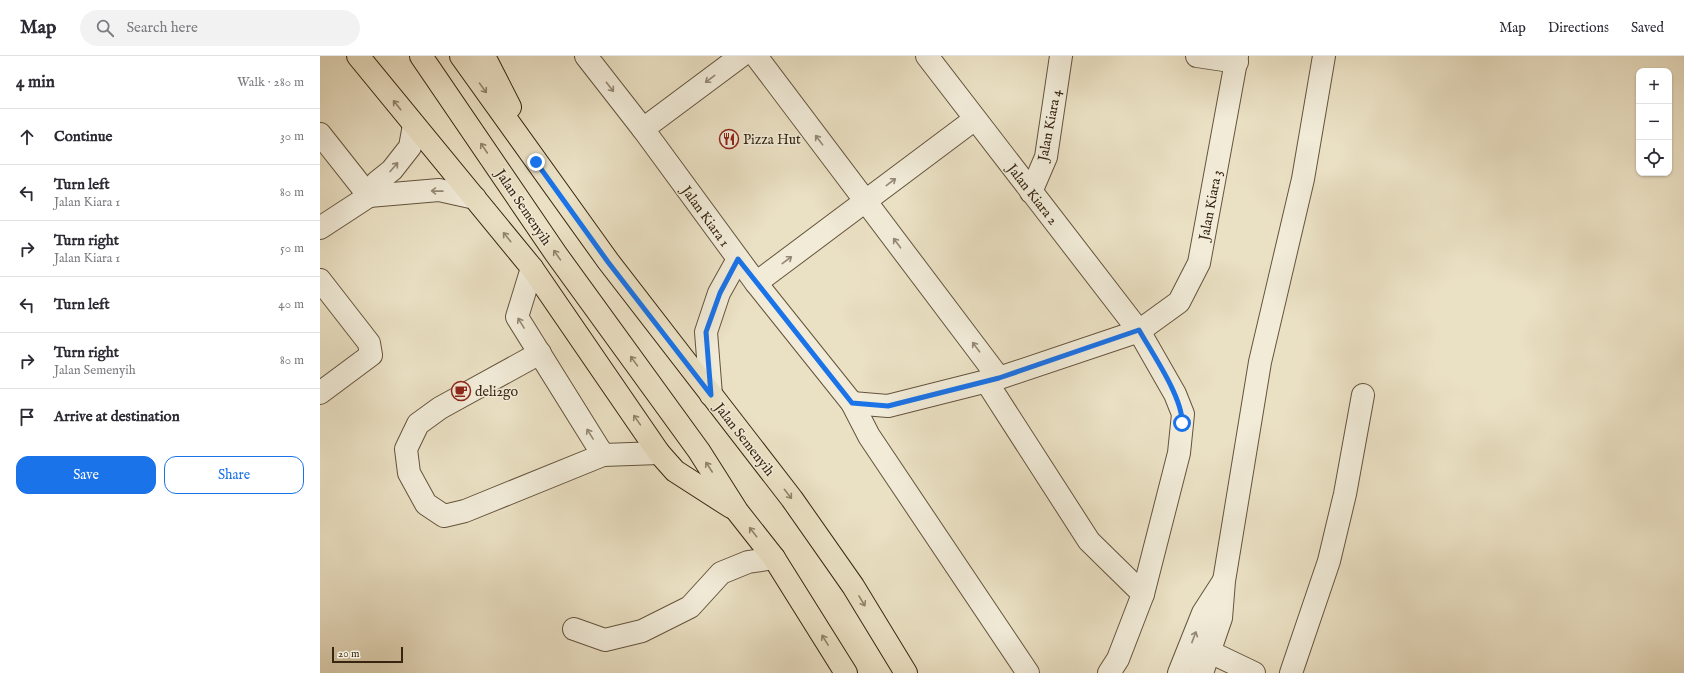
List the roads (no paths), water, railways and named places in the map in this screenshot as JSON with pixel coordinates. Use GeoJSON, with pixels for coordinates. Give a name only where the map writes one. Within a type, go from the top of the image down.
{"type":"FeatureCollection","features":[{"type":"Feature","properties":{"kind":"main road"},"geometry":{"type":"LineString","coordinates":[[358,56],[532,268],[659,452],[675,471],[737,511]]}},
{"type":"Feature","properties":{"kind":"main road","name":"Jalan Semenyih"},"geometry":{"type":"LineString","coordinates":[[421,56],[556,254],[694,445],[737,511],[774,558],[846,673]]}},
{"type":"Feature","properties":{"kind":"main road","name":"Jalan Semenyih"},"geometry":{"type":"LineString","coordinates":[[461,56],[608,262],[792,499],[848,579],[906,673]]}},
{"type":"Feature","properties":{"kind":"main road"},"geometry":{"type":"LineString","coordinates":[[484,56],[536,162]]}},
{"type":"Feature","properties":{"kind":"street","name":"Jalan Kiara 1"},"geometry":{"type":"LineString","coordinates":[[586,56],[643,129],[756,283],[852,403],[869,436],[1028,673]]}},
{"type":"Feature","properties":{"kind":"street"},"geometry":{"type":"LineString","coordinates":[[643,129],[741,56]]}},
{"type":"Feature","properties":{"kind":"street"},"geometry":{"type":"LineString","coordinates":[[756,56],[866,201],[993,380],[1089,541],[1143,594]]}},
{"type":"Feature","properties":{"kind":"street","name":"Jalan Kiara 2"},"geometry":{"type":"LineString","coordinates":[[927,56],[1139,330],[1175,394],[1183,414],[1180,453],[1143,594],[1118,659],[1109,673]]}},
{"type":"Feature","properties":{"kind":"street","name":"Jalan Kiara 4"},"geometry":{"type":"LineString","coordinates":[[1031,192],[1046,157],[1062,56]]}},
{"type":"Feature","properties":{"kind":"street"},"geometry":{"type":"LineString","coordinates":[[1197,56],[1237,59]]}},
{"type":"Feature","properties":{"kind":"street"},"geometry":{"type":"LineString","coordinates":[[1202,673],[1221,618],[1224,581],[1260,362],[1303,179],[1324,56]]}},
{"type":"Feature","properties":{"kind":"street","name":"Jalan Kiara 3"},"geometry":{"type":"LineString","coordinates":[[1139,330],[1179,302],[1198,263],[1237,59]]}},
{"type":"Feature","properties":{"kind":"street"},"geometry":{"type":"LineString","coordinates":[[756,283],[975,119]]}},
{"type":"Feature","properties":{"kind":"street"},"geometry":{"type":"LineString","coordinates":[[320,228],[369,196],[377,182],[392,170],[410,147],[414,125]]}},
{"type":"Feature","properties":{"kind":"street"},"geometry":{"type":"LineString","coordinates":[[320,134],[369,196]]}},
{"type":"Feature","properties":{"kind":"street"},"geometry":{"type":"LineString","coordinates":[[369,196],[439,190],[475,198]]}},
{"type":"Feature","properties":{"kind":"street"},"geometry":{"type":"LineString","coordinates":[[711,395],[706,332],[720,293],[738,259]]}},
{"type":"Feature","properties":{"kind":"street"},"geometry":{"type":"LineString","coordinates":[[532,268],[517,317],[603,455]]}},
{"type":"Feature","properties":{"kind":"street"},"geometry":{"type":"LineString","coordinates":[[320,280],[369,343],[371,355],[320,393]]}},
{"type":"Feature","properties":{"kind":"street"},"geometry":{"type":"LineString","coordinates":[[852,403],[888,406],[993,380],[1139,330]]}},
{"type":"Feature","properties":{"kind":"street"},"geometry":{"type":"LineString","coordinates":[[540,353],[440,408],[418,424],[406,449],[409,473],[426,504],[444,516],[466,511],[603,455],[659,452]]}},
{"type":"Feature","properties":{"kind":"street"},"geometry":{"type":"LineString","coordinates":[[1291,673],[1329,562],[1345,494],[1363,395]]}},
{"type":"Feature","properties":{"kind":"street"},"geometry":{"type":"LineString","coordinates":[[574,629],[605,640],[642,631],[690,607],[721,573],[748,562],[774,558]]}},
{"type":"Feature","properties":{"kind":"street"},"geometry":{"type":"LineString","coordinates":[[1179,673],[1203,613],[1224,581]]}},
{"type":"Feature","properties":{"kind":"street"},"geometry":{"type":"LineString","coordinates":[[1210,652],[1254,673]]}},
{"type":"Feature","properties":{"kind":"place","name":"Pizza Hut"},"geometry":{"type":"Point","coordinates":[729,139]}},
{"type":"Feature","properties":{"kind":"place","name":"deli2go"},"geometry":{"type":"Point","coordinates":[461,391]}}]}
